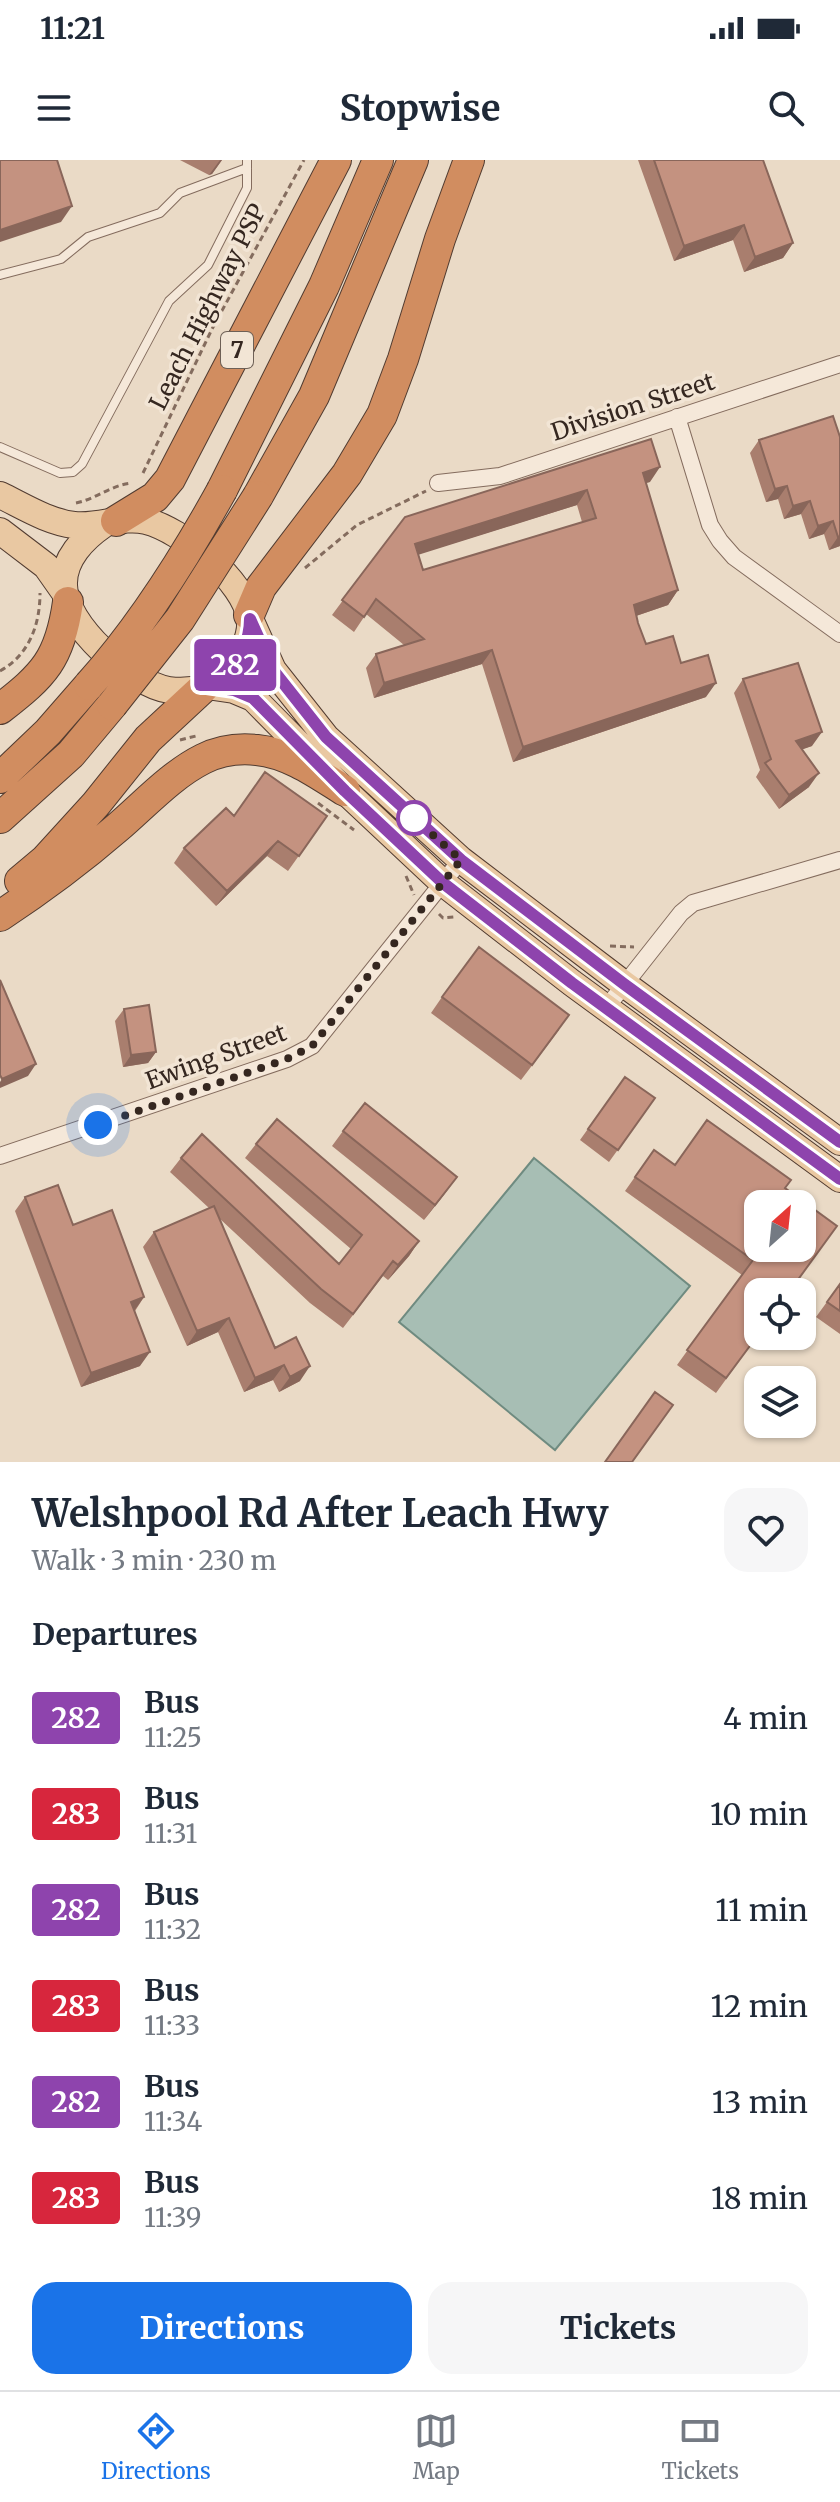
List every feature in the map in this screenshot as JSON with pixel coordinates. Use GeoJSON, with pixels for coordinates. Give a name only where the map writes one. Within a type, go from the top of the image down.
{"type":"FeatureCollection","features":[{"type":"Feature","properties":{"kind":"highway","name":"7"},"geometry":{"type":"LineString","coordinates":[[110,523],[155,497],[170,479],[336,160]]}},
{"type":"Feature","properties":{"kind":"highway","name":"7"},"geometry":{"type":"LineString","coordinates":[[0,778],[48,732],[121,650],[196,537],[324,286],[378,160]]}},
{"type":"Feature","properties":{"kind":"highway"},"geometry":{"type":"LineString","coordinates":[[0,818],[71,754],[112,705],[180,619],[258,496],[314,396],[413,160]]}},
{"type":"Feature","properties":{"kind":"highway"},"geometry":{"type":"LineString","coordinates":[[249,617],[261,587],[347,474],[382,415],[469,160]]}},
{"type":"Feature","properties":{"kind":"highway"},"geometry":{"type":"LineString","coordinates":[[0,709],[29,687],[50,661],[61,642],[66,598]]}},
{"type":"Feature","properties":{"kind":"highway"},"geometry":{"type":"LineString","coordinates":[[0,898],[45,860],[96,804],[148,739],[205,686]]}},
{"type":"Feature","properties":{"kind":"highway"},"geometry":{"type":"LineString","coordinates":[[0,916],[102,841],[189,768],[215,754],[243,749],[269,752],[289,759],[345,791]]}},
{"type":"Feature","properties":{"kind":"main road"},"geometry":{"type":"LineString","coordinates":[[0,495],[72,525],[137,519],[154,523],[190,545],[232,583],[243,598],[273,670],[326,737],[461,860],[840,1142]]}},
{"type":"Feature","properties":{"kind":"main road"},"geometry":{"type":"LineString","coordinates":[[66,598],[64,575],[75,551],[84,539],[110,523]]}},
{"type":"Feature","properties":{"kind":"main road"},"geometry":{"type":"LineString","coordinates":[[0,531],[46,566],[78,622],[99,646],[134,674],[166,689],[194,690],[224,679],[232,671],[247,639],[249,617]]}},
{"type":"Feature","properties":{"kind":"main road"},"geometry":{"type":"LineString","coordinates":[[205,686],[234,690],[253,698],[345,791],[443,883],[572,983],[840,1179]]}},
{"type":"Feature","properties":{"kind":"main road"},"geometry":{"type":"LineString","coordinates":[[542,922],[575,963],[578,971],[572,983]]}},
{"type":"Feature","properties":{"kind":"street","name":"Division Street"},"geometry":{"type":"LineString","coordinates":[[438,483],[500,476],[840,364]]}},
{"type":"Feature","properties":{"kind":"street"},"geometry":{"type":"LineString","coordinates":[[677,417],[710,525],[720,541],[734,557],[840,634]]}},
{"type":"Feature","properties":{"kind":"street","name":"Ewing Street"},"geometry":{"type":"LineString","coordinates":[[0,1156],[287,1059],[312,1046],[461,860]]}},
{"type":"Feature","properties":{"kind":"street"},"geometry":{"type":"LineString","coordinates":[[606,1008],[681,913],[693,903],[840,860]]}},
{"type":"Feature","properties":{"kind":"lane"},"geometry":{"type":"LineString","coordinates":[[0,275],[61,259],[88,237],[160,213],[180,193],[247,164],[247,188],[208,265],[169,301],[82,464],[73,472],[60,473],[0,447]]}},
{"type":"Feature","properties":{"kind":"path","name":"Leach Highway PSP"},"geometry":{"type":"LineString","coordinates":[[72,503],[99,496],[119,484],[138,480],[145,471],[212,329],[304,160]]}},
{"type":"Feature","properties":{"kind":"path"},"geometry":{"type":"LineString","coordinates":[[301,572],[357,525],[438,483]]}},
{"type":"Feature","properties":{"kind":"path"},"geometry":{"type":"LineString","coordinates":[[0,671],[17,659],[28,645],[39,611],[39,585]]}},
{"type":"Feature","properties":{"kind":"path"},"geometry":{"type":"LineString","coordinates":[[611,947],[637,947],[646,957]]}},
{"type":"Feature","properties":{"kind":"shaded area"},"geometry":{"type":"Polygon","coordinates":[[[534,1158],[690,1286],[555,1450],[399,1322],[534,1158]]]}},
{"type":"Feature","properties":{"kind":"building"},"geometry":{"type":"Polygon","coordinates":[[[0,160],[57,160],[72,206],[0,230],[0,160]]]}},
{"type":"Feature","properties":{"kind":"building"},"geometry":{"type":"Polygon","coordinates":[[[654,160],[763,160],[793,243],[755,257],[744,225],[684,246],[654,160]]]}},
{"type":"Feature","properties":{"kind":"building"},"geometry":{"type":"Polygon","coordinates":[[[833,416],[840,437],[838,537],[833,521],[818,526],[810,501],[793,506],[787,486],[775,489],[759,440],[833,416]]]}},
{"type":"Feature","properties":{"kind":"building"},"geometry":{"type":"Polygon","coordinates":[[[651,439],[660,467],[643,473],[678,590],[634,605],[638,623],[646,644],[673,636],[681,663],[708,655],[716,683],[523,747],[492,650],[384,683],[376,654],[424,639],[376,599],[364,617],[342,600],[405,517],[651,439]],[[587,490],[415,544],[423,570],[596,518],[587,490]]]}},
{"type":"Feature","properties":{"kind":"building"},"geometry":{"type":"Polygon","coordinates":[[[798,663],[822,732],[796,741],[819,773],[789,795],[765,763],[771,759],[743,679],[798,663]]]}},
{"type":"Feature","properties":{"kind":"building"},"geometry":{"type":"Polygon","coordinates":[[[265,772],[327,816],[299,856],[278,841],[227,891],[184,848],[226,808],[234,816],[265,772]]]}},
{"type":"Feature","properties":{"kind":"building"},"geometry":{"type":"Polygon","coordinates":[[[479,947],[569,1015],[532,1065],[442,997],[479,947]]]}},
{"type":"Feature","properties":{"kind":"building"},"geometry":{"type":"Polygon","coordinates":[[[0,980],[36,1064],[2,1079],[0,1075],[0,980]]]}},
{"type":"Feature","properties":{"kind":"building"},"geometry":{"type":"Polygon","coordinates":[[[149,1005],[156,1052],[131,1055],[124,1009],[149,1005]]]}},
{"type":"Feature","properties":{"kind":"building"},"geometry":{"type":"Polygon","coordinates":[[[625,1077],[655,1098],[618,1150],[588,1129],[625,1077]]]}},
{"type":"Feature","properties":{"kind":"building"},"geometry":{"type":"Polygon","coordinates":[[[365,1103],[457,1177],[435,1205],[343,1131],[365,1103]]]}},
{"type":"Feature","properties":{"kind":"building"},"geometry":{"type":"Polygon","coordinates":[[[277,1119],[419,1241],[398,1265],[393,1261],[353,1314],[321,1289],[181,1158],[202,1134],[339,1264],[362,1235],[256,1144],[277,1119]]]}},
{"type":"Feature","properties":{"kind":"building"},"geometry":{"type":"Polygon","coordinates":[[[707,1120],[791,1180],[785,1188],[788,1190],[744,1190],[744,1254],[635,1177],[654,1150],[675,1165],[707,1120]]]}},
{"type":"Feature","properties":{"kind":"building"},"geometry":{"type":"Polygon","coordinates":[[[58,1185],[73,1225],[112,1210],[144,1297],[131,1302],[150,1352],[91,1373],[25,1197],[58,1185]]]}},
{"type":"Feature","properties":{"kind":"building"},"geometry":{"type":"Polygon","coordinates":[[[214,1206],[275,1348],[296,1337],[310,1366],[290,1377],[284,1365],[255,1378],[229,1318],[197,1331],[154,1232],[214,1206]]]}},
{"type":"Feature","properties":{"kind":"building"},"geometry":{"type":"Polygon","coordinates":[[[816,1211],[837,1226],[816,1255],[816,1211]]]}},
{"type":"Feature","properties":{"kind":"building"},"geometry":{"type":"Polygon","coordinates":[[[752,1262],[811,1262],[799,1278],[744,1278],[744,1350],[747,1350],[726,1378],[687,1350],[752,1262]]]}},
{"type":"Feature","properties":{"kind":"building"},"geometry":{"type":"Polygon","coordinates":[[[840,1284],[840,1311],[827,1302],[840,1284]]]}},
{"type":"Feature","properties":{"kind":"building"},"geometry":{"type":"Polygon","coordinates":[[[655,1392],[673,1405],[632,1462],[605,1462],[655,1392]]]}},
{"type":"Feature","properties":{"kind":"bus line","name":"282"},"geometry":{"type":"LineString","coordinates":[[840,1142],[461,860],[326,737],[273,670],[250,619],[247,639],[232,671],[224,679],[207,686],[234,690],[253,698],[345,791],[443,883],[572,983],[840,1179]]}},
{"type":"Feature","properties":{"kind":"route"},"geometry":{"type":"LineString","coordinates":[[98,1125],[287,1059],[312,1046],[461,860],[414,818]]}}]}
